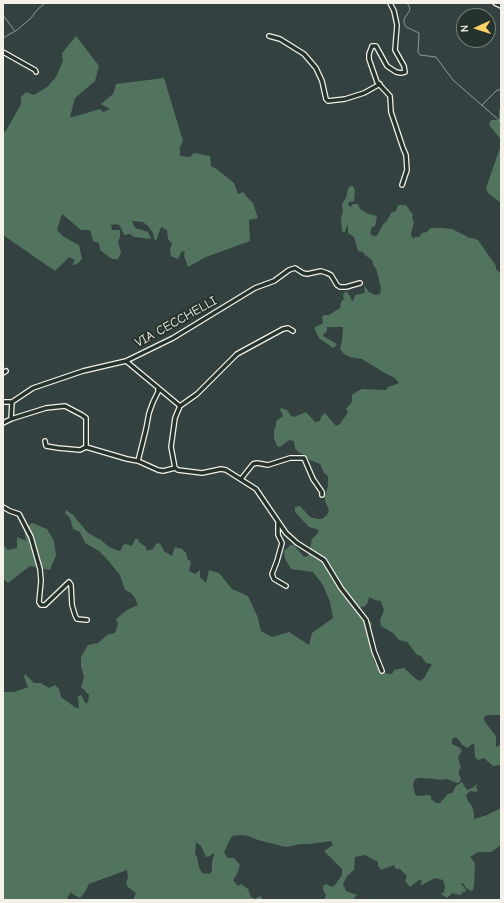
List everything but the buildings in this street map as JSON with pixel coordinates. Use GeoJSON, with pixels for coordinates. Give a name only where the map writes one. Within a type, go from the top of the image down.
{"type":"FeatureCollection","features":[{"type":"Feature","properties":{"kind":"street"},"geometry":{"type":"LineString","coordinates":[[390,3],[396,18],[397,30],[395,50],[405,70],[404,73],[390,69],[384,63],[379,49],[374,45],[370,50],[369,59],[377,82],[390,96],[391,112],[406,155],[407,170],[402,185]]}},
{"type":"Feature","properties":{"kind":"street"},"geometry":{"type":"LineString","coordinates":[[495,3],[501,6]]}},
{"type":"Feature","properties":{"kind":"street"},"geometry":{"type":"LineString","coordinates":[[268,36],[280,39],[304,54],[316,68],[322,81],[326,100],[328,101],[345,99],[364,93],[380,84]]}},
{"type":"Feature","properties":{"kind":"street"},"geometry":{"type":"LineString","coordinates":[[3,52],[36,72]]}},
{"type":"Feature","properties":{"kind":"street","name":"VIA CECCHELLI"},"geometry":{"type":"LineString","coordinates":[[12,402],[33,388],[44,383],[84,371],[126,361],[173,338],[255,288],[274,281],[289,270],[295,268],[307,274],[321,272],[327,273],[331,275],[340,287],[360,283]]}},
{"type":"Feature","properties":{"kind":"street"},"geometry":{"type":"LineString","coordinates":[[175,468],[171,447],[175,418],[180,406],[197,394],[237,354],[283,329],[288,328],[293,331]]}},
{"type":"Feature","properties":{"kind":"street"},"geometry":{"type":"LineString","coordinates":[[126,361],[180,406]]}},
{"type":"Feature","properties":{"kind":"street"},"geometry":{"type":"LineString","coordinates":[[138,461],[149,413],[158,392],[158,388]]}},
{"type":"Feature","properties":{"kind":"street"},"geometry":{"type":"LineString","coordinates":[[3,402],[12,402],[12,419]]}},
{"type":"Feature","properties":{"kind":"street"},"geometry":{"type":"LineString","coordinates":[[3,422],[46,408],[65,406],[86,418],[86,447]]}},
{"type":"Feature","properties":{"kind":"street"},"geometry":{"type":"LineString","coordinates":[[45,442],[46,446],[58,448],[80,450],[86,447],[138,461],[163,471],[175,468],[178,470],[202,473],[221,469],[226,470],[256,489],[286,533],[293,540],[324,560],[342,588],[366,620],[372,644],[382,671]]}},
{"type":"Feature","properties":{"kind":"street"},"geometry":{"type":"LineString","coordinates":[[241,479],[253,464],[257,463],[268,465],[290,458],[304,458],[313,479],[322,492],[322,495]]}},
{"type":"Feature","properties":{"kind":"street"},"geometry":{"type":"LineString","coordinates":[[3,507],[19,514],[31,537],[40,569],[41,581],[39,602],[41,605],[45,605],[69,582],[71,585],[74,615],[77,619],[87,620]]}},
{"type":"Feature","properties":{"kind":"street"},"geometry":{"type":"LineString","coordinates":[[278,523],[278,535],[282,544],[272,574],[274,579],[286,586]]}},
{"type":"Feature","properties":{"kind":"green space"},"geometry":{"type":"Polygon","coordinates":[[[76,36],[99,66],[95,81],[75,98],[70,117],[100,109],[103,112],[110,109],[101,104],[113,94],[116,84],[164,78],[183,141],[180,147],[180,156],[190,157],[194,153],[210,156],[211,166],[234,183],[238,194],[243,192],[253,203],[258,218],[249,220],[250,241],[206,257],[188,267],[184,256],[185,252],[182,251],[178,259],[171,256],[170,250],[172,244],[168,239],[167,230],[161,227],[156,241],[149,227],[143,222],[132,221],[135,228],[148,232],[151,239],[134,237],[130,234],[124,235],[120,226],[117,224],[111,225],[112,230],[120,230],[118,242],[121,252],[118,259],[112,259],[100,250],[99,243],[93,241],[90,230],[81,230],[62,214],[57,230],[64,237],[79,245],[82,259],[77,264],[72,265],[75,260],[69,257],[55,271],[3,235],[3,134],[21,104],[21,97],[26,92],[34,95],[47,87],[56,77],[63,61],[62,53],[76,36]]]}},
{"type":"Feature","properties":{"kind":"green space"},"geometry":{"type":"Polygon","coordinates":[[[499,109],[501,111],[501,143],[499,137],[489,125],[491,120],[499,120],[499,109]]]}},
{"type":"Feature","properties":{"kind":"green space"},"geometry":{"type":"Polygon","coordinates":[[[501,145],[501,203],[488,193],[486,188],[501,145]]]}},
{"type":"Feature","properties":{"kind":"green space"},"geometry":{"type":"Polygon","coordinates":[[[350,186],[353,186],[355,190],[354,201],[349,202],[348,204],[350,207],[353,204],[358,204],[360,209],[377,217],[375,226],[372,227],[370,233],[373,236],[377,236],[383,224],[386,222],[391,213],[396,211],[398,205],[406,205],[413,215],[412,218],[414,222],[411,234],[413,239],[415,237],[419,237],[422,233],[427,232],[431,228],[452,229],[470,238],[478,240],[496,266],[496,269],[501,274],[501,715],[489,715],[485,716],[484,718],[485,722],[496,736],[496,747],[499,745],[501,746],[501,765],[493,766],[484,758],[478,760],[475,757],[474,743],[467,748],[462,745],[456,737],[452,739],[452,744],[460,748],[462,751],[458,757],[461,768],[459,770],[459,775],[461,778],[460,782],[457,783],[447,779],[439,780],[420,778],[415,779],[413,785],[417,796],[431,796],[431,799],[436,803],[440,803],[448,794],[452,793],[456,786],[462,782],[467,790],[474,787],[477,783],[476,788],[478,790],[476,792],[470,791],[466,795],[472,806],[474,819],[500,809],[501,805],[501,845],[491,852],[478,852],[470,857],[475,863],[473,890],[471,891],[466,888],[463,883],[461,883],[466,890],[465,892],[461,895],[452,893],[447,898],[441,894],[444,892],[445,887],[443,880],[435,878],[420,885],[422,882],[419,880],[410,887],[405,881],[407,876],[400,869],[396,869],[394,865],[381,870],[378,866],[378,862],[365,855],[355,857],[354,870],[347,876],[343,884],[346,891],[357,895],[353,900],[324,900],[326,895],[323,890],[323,886],[326,884],[332,887],[342,875],[342,869],[324,851],[333,845],[331,841],[286,847],[241,835],[232,836],[224,853],[228,858],[234,858],[240,865],[233,880],[238,886],[241,884],[248,889],[251,897],[255,899],[260,896],[264,900],[133,900],[136,893],[128,887],[126,883],[128,878],[127,870],[89,884],[80,898],[71,892],[66,900],[3,900],[3,692],[14,692],[28,687],[24,677],[25,674],[34,683],[41,683],[49,688],[55,685],[59,689],[61,697],[76,708],[79,708],[78,696],[81,695],[86,704],[88,702],[89,695],[81,687],[84,677],[81,666],[81,657],[88,645],[98,643],[107,635],[115,633],[118,624],[116,619],[127,610],[138,605],[131,593],[125,590],[120,575],[106,558],[99,551],[85,543],[80,532],[73,529],[70,518],[65,513],[66,510],[73,515],[88,533],[101,540],[109,547],[119,551],[123,545],[126,544],[132,546],[135,539],[138,539],[139,542],[146,547],[147,551],[153,549],[156,544],[160,543],[164,551],[172,556],[175,547],[182,549],[186,553],[188,560],[191,561],[189,571],[195,574],[200,570],[200,577],[206,583],[209,570],[219,573],[232,589],[248,596],[258,618],[261,631],[272,637],[289,632],[309,645],[312,633],[333,618],[330,602],[323,585],[313,572],[291,569],[285,559],[284,551],[291,545],[294,545],[304,557],[308,556],[312,539],[319,530],[309,527],[295,512],[295,507],[300,506],[310,517],[317,519],[322,519],[327,515],[329,510],[325,501],[325,495],[328,486],[328,476],[324,473],[320,464],[310,460],[305,455],[298,452],[295,448],[294,441],[289,440],[280,447],[277,446],[274,438],[274,430],[276,421],[283,416],[280,409],[281,408],[287,410],[291,416],[294,417],[306,412],[315,422],[320,421],[321,417],[325,413],[336,426],[340,424],[348,412],[346,409],[352,402],[352,395],[356,392],[362,389],[386,390],[388,387],[399,383],[395,378],[362,359],[350,357],[344,354],[340,349],[343,327],[327,327],[327,331],[323,335],[337,344],[333,348],[319,338],[315,330],[315,327],[323,323],[322,317],[324,315],[329,315],[340,308],[341,302],[344,299],[343,295],[346,291],[352,301],[355,295],[365,293],[364,285],[369,292],[375,295],[380,294],[381,288],[376,268],[374,267],[372,260],[363,252],[358,251],[354,237],[348,233],[348,224],[344,233],[342,231],[342,204],[346,198],[350,186]],[[369,597],[368,602],[364,607],[362,606],[358,612],[372,623],[369,636],[374,662],[383,673],[392,674],[394,670],[404,668],[420,681],[424,678],[432,664],[426,663],[421,656],[417,655],[407,642],[399,640],[393,633],[381,626],[380,620],[384,610],[381,601],[369,597]],[[196,842],[195,854],[199,867],[202,873],[210,874],[214,855],[213,853],[206,857],[201,846],[196,842]]]}},
{"type":"Feature","properties":{"kind":"green space"},"geometry":{"type":"Polygon","coordinates":[[[32,523],[47,529],[54,541],[56,555],[50,570],[30,566],[8,583],[3,579],[3,545],[8,550],[17,548],[17,537],[26,541],[24,529],[32,523]]]}},
{"type":"Feature","properties":{"kind":"waterway"},"geometry":{"type":"LineString","coordinates":[[3,38],[17,30],[45,3]]}},
{"type":"Feature","properties":{"kind":"waterway"},"geometry":{"type":"LineString","coordinates":[[407,3],[410,10],[404,19],[404,23],[406,27],[419,33],[418,52],[420,55],[436,57],[453,80],[501,122]]}},
{"type":"Feature","properties":{"kind":"waterway"},"geometry":{"type":"LineString","coordinates":[[3,15],[14,30]]}},
{"type":"Feature","properties":{"kind":"waterway"},"geometry":{"type":"LineString","coordinates":[[482,105],[496,91],[501,89]]}},
{"type":"Feature","properties":{"kind":"waterway"},"geometry":{"type":"LineString","coordinates":[[501,169],[501,183]]}}]}
